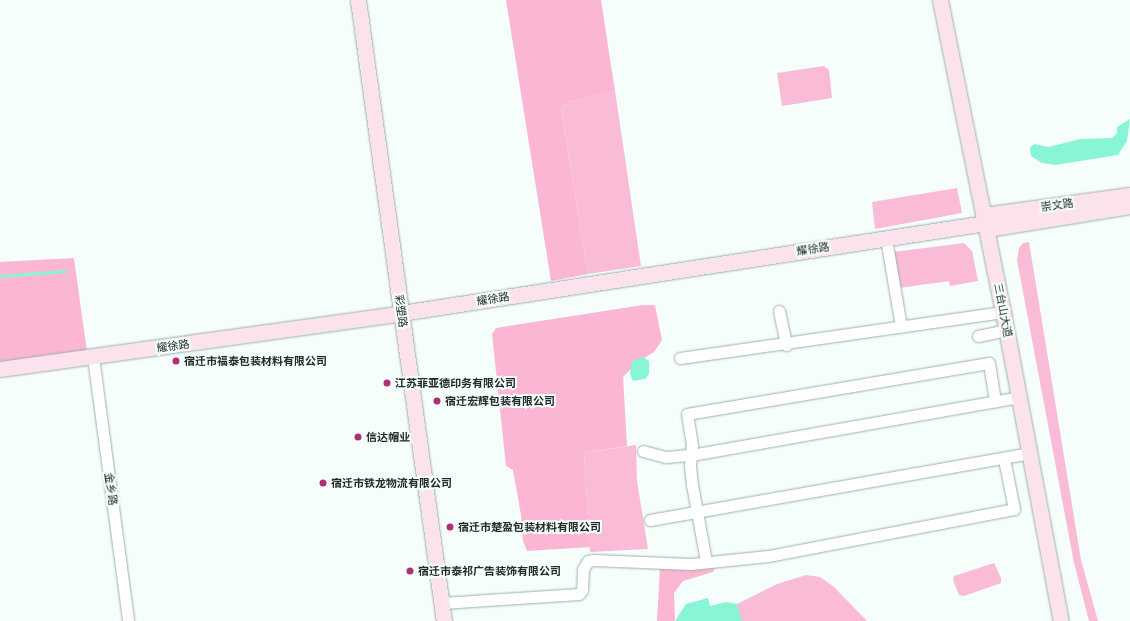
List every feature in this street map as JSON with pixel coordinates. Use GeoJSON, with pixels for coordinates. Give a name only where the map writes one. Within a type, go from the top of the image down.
{"type":"FeatureCollection","features":[{"type":"Feature","properties":{"kind":"street","name":"彩塑路"},"geometry":{"type":"LineString","coordinates":[[358,0],[444,621]]}},
{"type":"Feature","properties":{"kind":"street","name":"三台山大道"},"geometry":{"type":"LineString","coordinates":[[940,0],[989,222],[1070,621]]}},
{"type":"Feature","properties":{"kind":"street","name":"三台山大道"},"geometry":{"type":"LineString","coordinates":[[951,0],[1003,312],[1061,621]]}},
{"type":"Feature","properties":{"kind":"street","name":"崇文路"},"geometry":{"type":"LineString","coordinates":[[989,222],[1130,195]]}},
{"type":"Feature","properties":{"kind":"street","name":"崇文路"},"geometry":{"type":"LineString","coordinates":[[989,222],[1130,206]]}},
{"type":"Feature","properties":{"kind":"street","name":"耀徐路"},"geometry":{"type":"LineString","coordinates":[[0,369],[401,313],[989,222]]}},
{"type":"Feature","properties":{"kind":"street"},"geometry":{"type":"LineString","coordinates":[[886,238],[901,327]]}},
{"type":"Feature","properties":{"kind":"street"},"geometry":{"type":"LineString","coordinates":[[779,312],[786,345]]}},
{"type":"Feature","properties":{"kind":"street"},"geometry":{"type":"LineString","coordinates":[[680,358],[786,345],[1003,312]]}},
{"type":"Feature","properties":{"kind":"street"},"geometry":{"type":"LineString","coordinates":[[978,336],[1007,330]]}},
{"type":"Feature","properties":{"kind":"street","name":"金乡路"},"geometry":{"type":"LineString","coordinates":[[93,357],[128,621]]}},
{"type":"Feature","properties":{"kind":"street"},"geometry":{"type":"LineString","coordinates":[[706,561],[699,512],[692,485],[692,445],[687,414],[989,363],[995,402]]}},
{"type":"Feature","properties":{"kind":"street"},"geometry":{"type":"LineString","coordinates":[[643,451],[666,457],[691,455],[1019,397]]}},
{"type":"Feature","properties":{"kind":"street"},"geometry":{"type":"LineString","coordinates":[[650,520],[1030,453]]}},
{"type":"Feature","properties":{"kind":"street"},"geometry":{"type":"LineString","coordinates":[[442,603],[579,594],[582,590],[583,569],[588,561],[593,560],[691,564],[706,561],[768,556],[1014,508],[1004,458]]}},
{"type":"Feature","properties":{"kind":"shaded area"},"geometry":{"type":"Polygon","coordinates":[[[506,0],[601,0],[615,91],[566,103],[561,109],[588,274],[551,281],[506,0]]]}},
{"type":"Feature","properties":{"kind":"shaded area"},"geometry":{"type":"Polygon","coordinates":[[[824,66],[829,70],[832,98],[782,106],[777,73],[824,66]]]}},
{"type":"Feature","properties":{"kind":"shaded area"},"geometry":{"type":"Polygon","coordinates":[[[615,91],[641,266],[588,274],[561,109],[566,103],[615,91]]]}},
{"type":"Feature","properties":{"kind":"shaded area"},"geometry":{"type":"Polygon","coordinates":[[[1130,119],[1127,141],[1118,155],[1055,165],[1042,163],[1031,156],[1030,148],[1034,144],[1049,147],[1080,139],[1112,138],[1117,133],[1117,127],[1130,119]]]}},
{"type":"Feature","properties":{"kind":"shaded area"},"geometry":{"type":"Polygon","coordinates":[[[957,188],[962,213],[875,229],[872,202],[957,188]]]}},
{"type":"Feature","properties":{"kind":"shaded area"},"geometry":{"type":"Polygon","coordinates":[[[1029,242],[1081,560],[1098,621],[1089,621],[1074,563],[1017,260],[1019,248],[1023,243],[1029,242]]]}},
{"type":"Feature","properties":{"kind":"shaded area"},"geometry":{"type":"Polygon","coordinates":[[[964,243],[972,251],[978,281],[950,286],[949,281],[899,288],[893,252],[964,243]]]}},
{"type":"Feature","properties":{"kind":"shaded area"},"geometry":{"type":"Polygon","coordinates":[[[74,258],[87,352],[0,364],[0,262],[74,258]]]}},
{"type":"Feature","properties":{"kind":"shaded area"},"geometry":{"type":"Polygon","coordinates":[[[643,305],[655,305],[662,340],[654,352],[639,361],[623,377],[627,446],[584,453],[590,547],[527,551],[523,541],[521,515],[513,470],[506,466],[492,334],[496,328],[643,305]]]}},
{"type":"Feature","properties":{"kind":"shaded area"},"geometry":{"type":"Polygon","coordinates":[[[643,357],[649,361],[649,374],[645,379],[633,381],[630,374],[632,361],[643,357]]]}},
{"type":"Feature","properties":{"kind":"shaded area"},"geometry":{"type":"Polygon","coordinates":[[[636,445],[637,481],[648,549],[590,552],[584,453],[636,445]]]}},
{"type":"Feature","properties":{"kind":"shaded area"},"geometry":{"type":"Polygon","coordinates":[[[718,562],[713,572],[683,581],[674,593],[675,621],[657,621],[660,566],[718,562]]]}},
{"type":"Feature","properties":{"kind":"shaded area"},"geometry":{"type":"Polygon","coordinates":[[[994,563],[1001,578],[1001,583],[964,596],[959,595],[953,580],[954,576],[994,563]]]}},
{"type":"Feature","properties":{"kind":"shaded area"},"geometry":{"type":"Polygon","coordinates":[[[806,575],[820,577],[834,587],[867,621],[741,621],[737,604],[777,584],[806,575]]]}},
{"type":"Feature","properties":{"kind":"shaded area"},"geometry":{"type":"Polygon","coordinates":[[[708,598],[710,606],[726,602],[737,604],[742,621],[675,621],[686,604],[708,598]]]}},
{"type":"Feature","properties":{"kind":"waterway"},"geometry":{"type":"LineString","coordinates":[[0,276],[65,271]]}},
{"type":"Feature","properties":{"kind":"place","name":"宿迁市福泰包装材料有限公司"},"geometry":{"type":"Point","coordinates":[176,361]}},
{"type":"Feature","properties":{"kind":"place","name":"江苏菲亚德印务有限公司"},"geometry":{"type":"Point","coordinates":[387,383]}},
{"type":"Feature","properties":{"kind":"place","name":"宿迁宏辉包装有限公司"},"geometry":{"type":"Point","coordinates":[437,401]}},
{"type":"Feature","properties":{"kind":"place","name":"信达帽业"},"geometry":{"type":"Point","coordinates":[358,437]}},
{"type":"Feature","properties":{"kind":"place","name":"宿迁市铁龙物流有限公司"},"geometry":{"type":"Point","coordinates":[323,483]}},
{"type":"Feature","properties":{"kind":"place","name":"宿迁市楚盈包装材料有限公司"},"geometry":{"type":"Point","coordinates":[450,527]}},
{"type":"Feature","properties":{"kind":"place","name":"宿迁市泰祁广告装饰有限公司"},"geometry":{"type":"Point","coordinates":[410,571]}}]}
